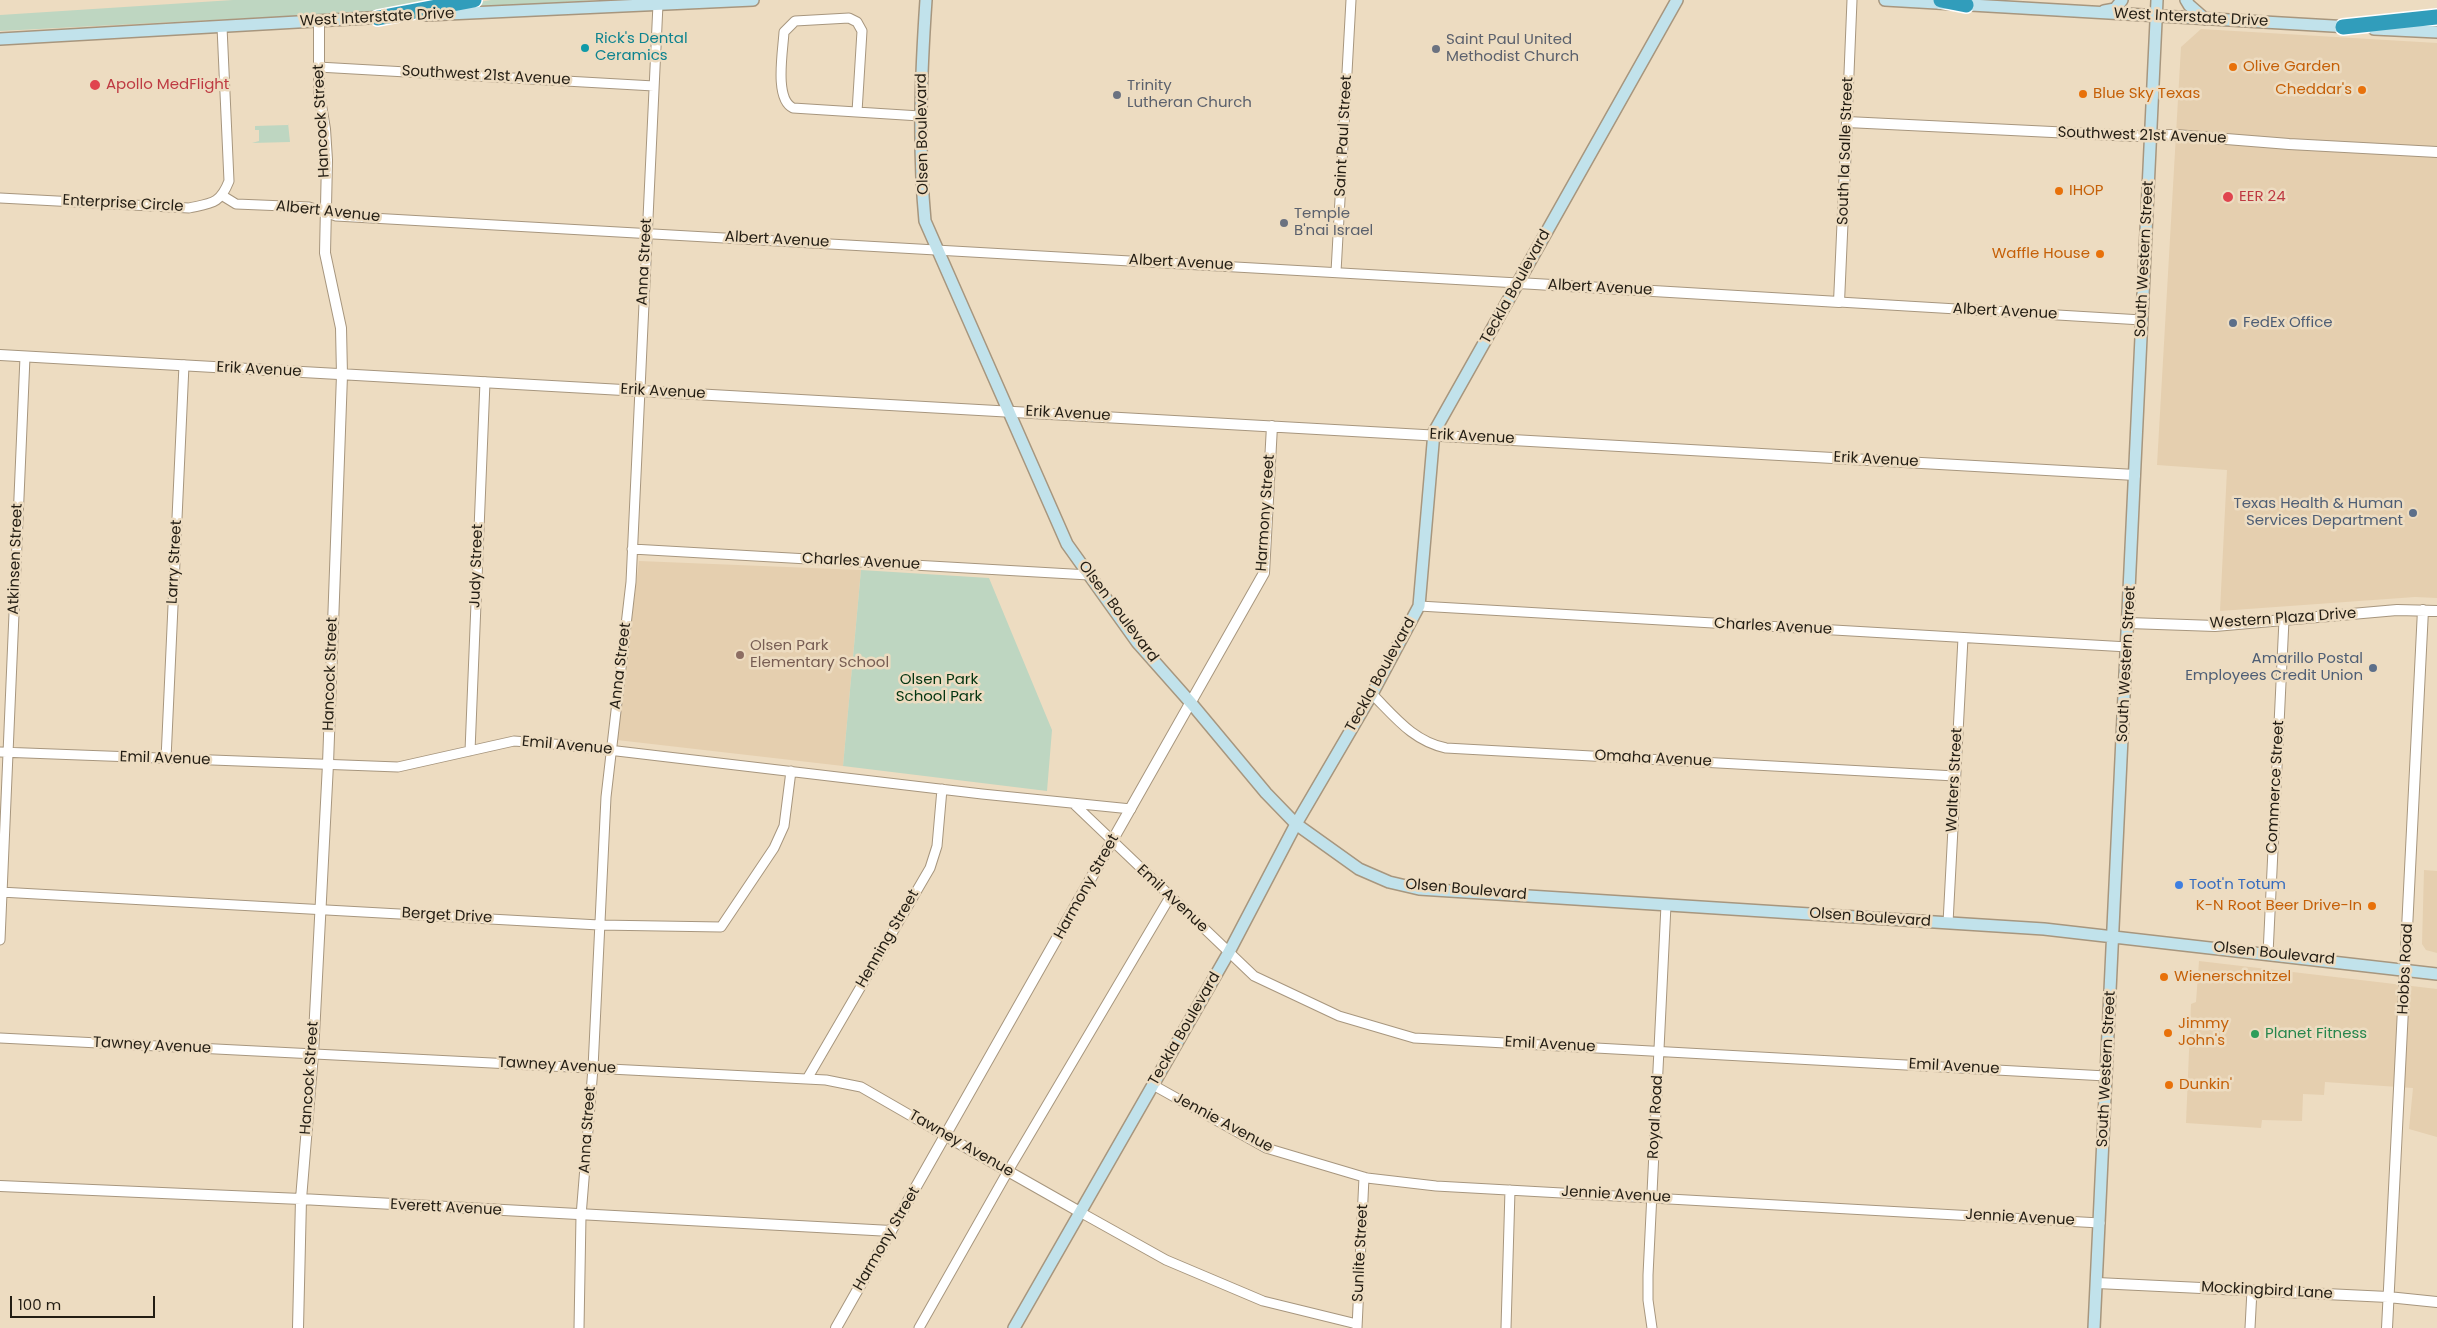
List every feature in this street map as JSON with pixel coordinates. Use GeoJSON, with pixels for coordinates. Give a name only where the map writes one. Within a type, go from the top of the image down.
{"type":"FeatureCollection","features":[{"type":"Feature","properties":{"kind":"highway"},"geometry":{"type":"LineString","coordinates":[[378,18],[474,0]]}},
{"type":"Feature","properties":{"kind":"highway"},"geometry":{"type":"LineString","coordinates":[[1941,0],[1966,5]]}},
{"type":"Feature","properties":{"kind":"highway"},"geometry":{"type":"LineString","coordinates":[[2343,27],[2437,17]]}},
{"type":"Feature","properties":{"kind":"main road","name":"West Interstate Drive"},"geometry":{"type":"LineString","coordinates":[[0,39],[753,0]]}},
{"type":"Feature","properties":{"kind":"main road","name":"Olsen Boulevard"},"geometry":{"type":"LineString","coordinates":[[926,0],[920,116],[920,172],[925,221],[1067,544],[1137,642],[1266,793],[1296,824],[1359,869],[1389,882],[1419,889],[2044,928],[2437,974]]}},
{"type":"Feature","properties":{"kind":"main road","name":"Teckla Boulevard"},"geometry":{"type":"LineString","coordinates":[[1014,1328],[1228,952],[1296,824],[1372,694],[1419,606],[1433,435],[1677,0]]}},
{"type":"Feature","properties":{"kind":"main road","name":"West Interstate Drive"},"geometry":{"type":"LineString","coordinates":[[1885,0],[2437,32]]}},
{"type":"Feature","properties":{"kind":"main road"},"geometry":{"type":"LineString","coordinates":[[2094,12],[2115,8],[2122,0]]}},
{"type":"Feature","properties":{"kind":"main road","name":"South Western Street"},"geometry":{"type":"LineString","coordinates":[[2094,1328],[2158,0]]}},
{"type":"Feature","properties":{"kind":"main road"},"geometry":{"type":"LineString","coordinates":[[2186,0],[2205,19]]}},
{"type":"Feature","properties":{"kind":"street","name":"Saint Paul Street"},"geometry":{"type":"LineString","coordinates":[[1336,272],[1351,0]]}},
{"type":"Feature","properties":{"kind":"street","name":"South la Salle Street"},"geometry":{"type":"LineString","coordinates":[[1839,302],[1852,0]]}},
{"type":"Feature","properties":{"kind":"street","name":"Anna Street"},"geometry":{"type":"LineString","coordinates":[[579,1328],[581,1216],[593,1068],[606,797],[631,582],[658,4]]}},
{"type":"Feature","properties":{"kind":"street"},"geometry":{"type":"LineString","coordinates":[[857,112],[862,31],[857,22],[849,18],[795,21],[790,24],[784,32],[781,94],[784,102],[792,108],[920,116]]}},
{"type":"Feature","properties":{"kind":"street","name":"Hancock Street"},"geometry":{"type":"LineString","coordinates":[[298,1328],[301,1200],[313,1054],[328,764],[342,374],[341,328],[325,253],[326,141],[319,93],[319,21]]}},
{"type":"Feature","properties":{"kind":"street"},"geometry":{"type":"LineString","coordinates":[[222,27],[229,181],[223,196]]}},
{"type":"Feature","properties":{"kind":"street","name":"Southwest 21st Avenue"},"geometry":{"type":"LineString","coordinates":[[318,67],[654,86]]}},
{"type":"Feature","properties":{"kind":"street","name":"Southwest 21st Avenue"},"geometry":{"type":"LineString","coordinates":[[1847,122],[2151,136],[2176,135],[2437,152]]}},
{"type":"Feature","properties":{"kind":"street","name":"Albert Avenue"},"geometry":{"type":"LineString","coordinates":[[223,196],[236,204],[309,207],[336,216],[647,232],[2142,320]]}},
{"type":"Feature","properties":{"kind":"street","name":"Enterprise Circle"},"geometry":{"type":"LineString","coordinates":[[0,198],[189,208],[210,204],[223,196]]}},
{"type":"Feature","properties":{"kind":"street","name":"Erik Avenue"},"geometry":{"type":"LineString","coordinates":[[0,355],[2135,475]]}},
{"type":"Feature","properties":{"kind":"street","name":"Atkinsen Street"},"geometry":{"type":"LineString","coordinates":[[0,940],[4,752],[25,357]]}},
{"type":"Feature","properties":{"kind":"street","name":"Larry Street"},"geometry":{"type":"LineString","coordinates":[[166,759],[184,365]]}},
{"type":"Feature","properties":{"kind":"street","name":"Judy Street"},"geometry":{"type":"LineString","coordinates":[[470,751],[485,382]]}},
{"type":"Feature","properties":{"kind":"street","name":"Harmony Street"},"geometry":{"type":"LineString","coordinates":[[836,1328],[1264,573],[1272,426]]}},
{"type":"Feature","properties":{"kind":"street","name":"Charles Avenue"},"geometry":{"type":"LineString","coordinates":[[632,548],[1089,575]]}},
{"type":"Feature","properties":{"kind":"street","name":"Charles Avenue"},"geometry":{"type":"LineString","coordinates":[[1419,606],[2128,647]]}},
{"type":"Feature","properties":{"kind":"street","name":"Western Plaza Drive"},"geometry":{"type":"LineString","coordinates":[[2129,623],[2215,626],[2423,610],[2437,611]]}},
{"type":"Feature","properties":{"kind":"street","name":"Hobbs Road"},"geometry":{"type":"LineString","coordinates":[[2387,1328],[2423,610]]}},
{"type":"Feature","properties":{"kind":"street","name":"Commerce Street"},"geometry":{"type":"LineString","coordinates":[[2268,954],[2284,620]]}},
{"type":"Feature","properties":{"kind":"street","name":"Walters Street"},"geometry":{"type":"LineString","coordinates":[[1948,923],[1962,638]]}},
{"type":"Feature","properties":{"kind":"street","name":"Omaha Avenue"},"geometry":{"type":"LineString","coordinates":[[1372,694],[1411,734],[1430,745],[1446,748],[1955,776]]}},
{"type":"Feature","properties":{"kind":"street","name":"Emil Avenue"},"geometry":{"type":"LineString","coordinates":[[4,752],[398,767],[514,741],[611,750],[1131,810]]}},
{"type":"Feature","properties":{"kind":"street","name":"Berget Drive"},"geometry":{"type":"LineString","coordinates":[[1,892],[600,925],[721,927],[774,848],[784,826],[791,771]]}},
{"type":"Feature","properties":{"kind":"street","name":"Henning Street"},"geometry":{"type":"LineString","coordinates":[[807,1079],[930,868],[937,846],[942,789]]}},
{"type":"Feature","properties":{"kind":"street","name":"Emil Avenue"},"geometry":{"type":"LineString","coordinates":[[1074,804],[1254,976],[1339,1016],[1414,1038],[2106,1076]]}},
{"type":"Feature","properties":{"kind":"street"},"geometry":{"type":"LineString","coordinates":[[919,1328],[1008,1171],[1170,897]]}},
{"type":"Feature","properties":{"kind":"street","name":"Royal Road"},"geometry":{"type":"LineString","coordinates":[[1652,1328],[1648,1300],[1666,905]]}},
{"type":"Feature","properties":{"kind":"street","name":"Tawney Avenue"},"geometry":{"type":"LineString","coordinates":[[0,1038],[807,1079],[861,1087],[1080,1212]]}},
{"type":"Feature","properties":{"kind":"street","name":"Jennie Avenue"},"geometry":{"type":"LineString","coordinates":[[1153,1085],[1266,1148],[1364,1177],[1436,1186],[2100,1222]]}},
{"type":"Feature","properties":{"kind":"street","name":"Sunlite Street"},"geometry":{"type":"LineString","coordinates":[[1357,1326],[1364,1177]]}},
{"type":"Feature","properties":{"kind":"street","name":"Everett Avenue"},"geometry":{"type":"LineString","coordinates":[[0,1186],[891,1231]]}},
{"type":"Feature","properties":{"kind":"street"},"geometry":{"type":"LineString","coordinates":[[1506,1328],[1510,1190]]}},
{"type":"Feature","properties":{"kind":"street"},"geometry":{"type":"LineString","coordinates":[[1080,1212],[1166,1260],[1263,1301],[1357,1326]]}},
{"type":"Feature","properties":{"kind":"street","name":"Mockingbird Lane"},"geometry":{"type":"LineString","coordinates":[[2097,1283],[2388,1297],[2437,1302]]}},
{"type":"Feature","properties":{"kind":"street"},"geometry":{"type":"LineString","coordinates":[[2250,1328],[2252,1290]]}},
{"type":"Feature","properties":{"kind":"shaded area"},"geometry":{"type":"Polygon","coordinates":[[[2201,29],[2437,43],[2437,598],[2415,597],[2220,611],[2227,470],[2157,465],[2181,47],[2201,29]]]}},
{"type":"Feature","properties":{"kind":"shaded area","name":"Olsen Park Elementary School"},"geometry":{"type":"Polygon","coordinates":[[[639,561],[861,570],[843,766],[617,740],[639,561]]]}},
{"type":"Feature","properties":{"kind":"shaded area"},"geometry":{"type":"Polygon","coordinates":[[[2424,870],[2437,871],[2437,953],[2426,950],[2422,944],[2424,870]]]}},
{"type":"Feature","properties":{"kind":"shaded area"},"geometry":{"type":"Polygon","coordinates":[[[2199,961],[2437,989],[2437,1137],[2409,1129],[2413,1088],[2325,1082],[2324,1095],[2303,1094],[2302,1121],[2262,1120],[2261,1128],[2186,1123],[2191,1004],[2196,1002],[2199,961]]]}},
{"type":"Feature","properties":{"kind":"green space"},"geometry":{"type":"Polygon","coordinates":[[[233,0],[450,0],[387,11],[0,31],[0,15],[233,0]]]}},
{"type":"Feature","properties":{"kind":"green space"},"geometry":{"type":"Polygon","coordinates":[[[491,0],[597,0],[479,7],[479,2],[491,0]]]}},
{"type":"Feature","properties":{"kind":"green space"},"geometry":{"type":"Polygon","coordinates":[[[288,123],[290,142],[252,143],[259,141],[259,130],[255,130],[255,126],[288,125],[288,123]]]}},
{"type":"Feature","properties":{"kind":"green space","name":"Olsen Park School Park"},"geometry":{"type":"Polygon","coordinates":[[[861,570],[989,578],[1052,730],[1047,791],[843,766],[861,570]]]}},
{"type":"Feature","properties":{"kind":"place","name":"Rick's Dental Ceramics"},"geometry":{"type":"Point","coordinates":[585,48]}},
{"type":"Feature","properties":{"kind":"place","name":"Saint Paul United Methodist Church"},"geometry":{"type":"Point","coordinates":[1436,49]}},
{"type":"Feature","properties":{"kind":"place","name":"Olive Garden"},"geometry":{"type":"Point","coordinates":[2233,67]}},
{"type":"Feature","properties":{"kind":"place","name":"Apollo MedFlight"},"geometry":{"type":"Point","coordinates":[95,85]}},
{"type":"Feature","properties":{"kind":"place","name":"Cheddar's"},"geometry":{"type":"Point","coordinates":[2362,90]}},
{"type":"Feature","properties":{"kind":"place","name":"Blue Sky Texas"},"geometry":{"type":"Point","coordinates":[2083,94]}},
{"type":"Feature","properties":{"kind":"place","name":"Trinity Lutheran Church"},"geometry":{"type":"Point","coordinates":[1117,95]}},
{"type":"Feature","properties":{"kind":"place","name":"IHOP"},"geometry":{"type":"Point","coordinates":[2059,191]}},
{"type":"Feature","properties":{"kind":"place","name":"EER 24"},"geometry":{"type":"Point","coordinates":[2228,197]}},
{"type":"Feature","properties":{"kind":"place","name":"Temple B'nai Israel"},"geometry":{"type":"Point","coordinates":[1284,223]}},
{"type":"Feature","properties":{"kind":"place","name":"Waffle House"},"geometry":{"type":"Point","coordinates":[2100,254]}},
{"type":"Feature","properties":{"kind":"place","name":"FedEx Office"},"geometry":{"type":"Point","coordinates":[2233,323]}},
{"type":"Feature","properties":{"kind":"place","name":"Texas Health & Human Services Department"},"geometry":{"type":"Point","coordinates":[2413,513]}},
{"type":"Feature","properties":{"kind":"place","name":"Olsen Park Elementary School"},"geometry":{"type":"Point","coordinates":[740,655]}},
{"type":"Feature","properties":{"kind":"place","name":"Amarillo Postal Employees Credit Union"},"geometry":{"type":"Point","coordinates":[2373,668]}},
{"type":"Feature","properties":{"kind":"place","name":"Toot'n Totum"},"geometry":{"type":"Point","coordinates":[2179,885]}},
{"type":"Feature","properties":{"kind":"place","name":"K-N Root Beer Drive-In"},"geometry":{"type":"Point","coordinates":[2372,906]}},
{"type":"Feature","properties":{"kind":"place","name":"Wienerschnitzel"},"geometry":{"type":"Point","coordinates":[2164,977]}},
{"type":"Feature","properties":{"kind":"place","name":"Jimmy John's"},"geometry":{"type":"Point","coordinates":[2168,1033]}},
{"type":"Feature","properties":{"kind":"place","name":"Planet Fitness"},"geometry":{"type":"Point","coordinates":[2255,1034]}},
{"type":"Feature","properties":{"kind":"place","name":"Dunkin'"},"geometry":{"type":"Point","coordinates":[2169,1085]}}]}
